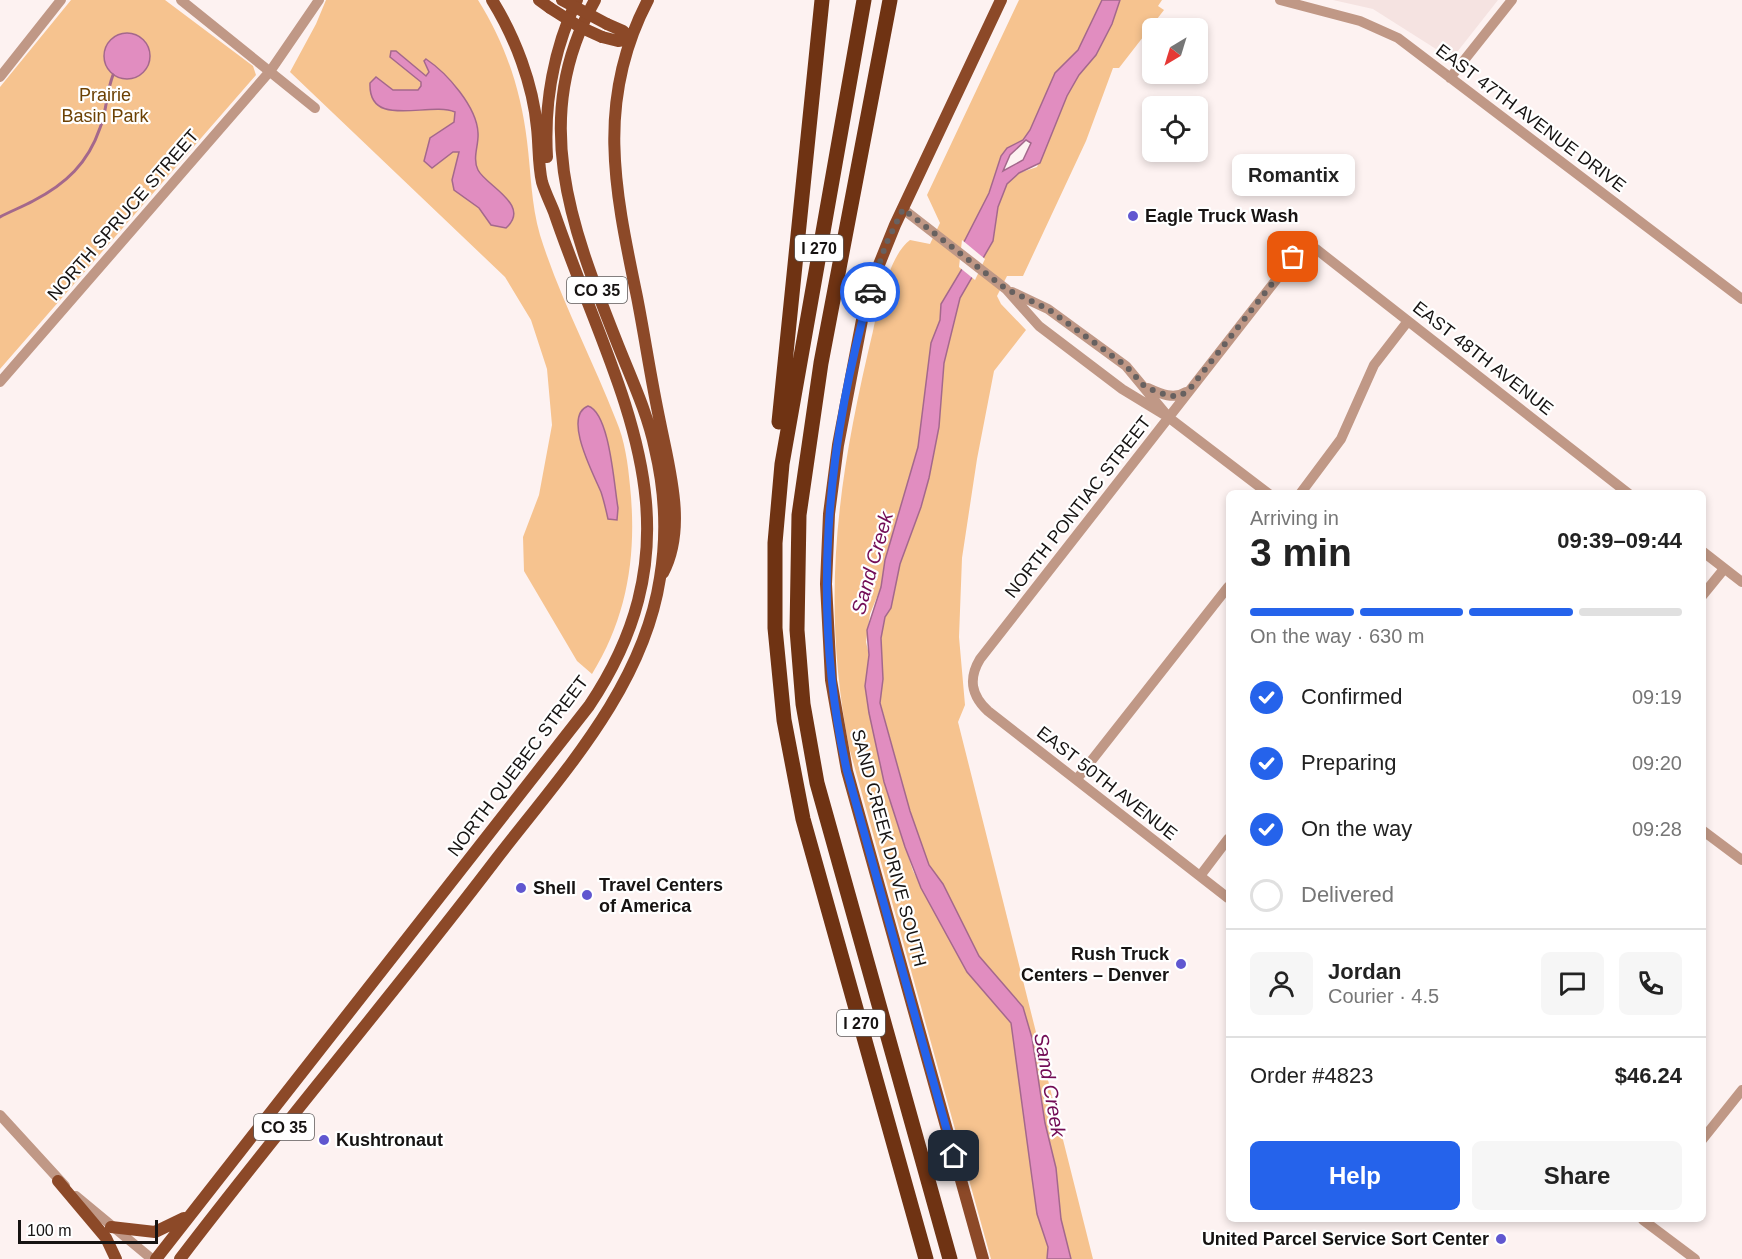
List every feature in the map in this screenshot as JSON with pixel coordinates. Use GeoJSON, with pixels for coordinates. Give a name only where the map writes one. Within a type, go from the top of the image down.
{"type":"FeatureCollection","features":[{"type":"Feature","properties":{"kind":"highway"},"geometry":{"type":"LineString","coordinates":[[778,497],[776,450],[822,0]]}},
{"type":"Feature","properties":{"kind":"highway","name":"I 270"},"geometry":{"type":"LineString","coordinates":[[864,0],[806,321],[778,497],[774,585],[775,634],[784,720],[793,773],[810,845],[926,1259]]}},
{"type":"Feature","properties":{"kind":"highway","name":"I 270"},"geometry":{"type":"LineString","coordinates":[[890,0],[806,455],[797,542],[797,630],[803,704],[817,783],[950,1259]]}},
{"type":"Feature","properties":{"kind":"main road"},"geometry":{"type":"LineString","coordinates":[[492,0],[514,43],[529,87],[537,126],[542,181],[554,213]]}},
{"type":"Feature","properties":{"kind":"main road"},"geometry":{"type":"LineString","coordinates":[[539,0],[580,27],[618,41],[630,39]]}},
{"type":"Feature","properties":{"kind":"main road"},"geometry":{"type":"LineString","coordinates":[[562,0],[623,31],[630,39]]}},
{"type":"Feature","properties":{"kind":"main road","name":"CO 35"},"geometry":{"type":"LineString","coordinates":[[554,213],[547,157],[548,105],[559,49],[577,0]]}},
{"type":"Feature","properties":{"kind":"main road","name":"CO 35"},"geometry":{"type":"LineString","coordinates":[[595,0],[579,36],[566,84],[561,130],[563,172],[567,199],[578,238],[635,387],[656,449],[663,510],[660,579]]}},
{"type":"Feature","properties":{"kind":"main road"},"geometry":{"type":"LineString","coordinates":[[648,0],[630,39],[617,95],[613,158],[623,232],[671,484],[674,517],[671,558],[660,579]]}},
{"type":"Feature","properties":{"kind":"main road","name":"SAND CREEK DRIVE SOUTH"},"geometry":{"type":"LineString","coordinates":[[983,1259],[851,788],[834,706],[828,648],[827,540],[840,435],[867,300],[882,256],[1001,0]]}},
{"type":"Feature","properties":{"kind":"main road","name":"NORTH QUEBEC STREET"},"geometry":{"type":"LineString","coordinates":[[154,1259],[589,706],[609,675],[629,632],[641,591],[647,558],[648,509],[643,468],[630,418],[554,213]]}},
{"type":"Feature","properties":{"kind":"main road","name":"NORTH QUEBEC STREET"},"geometry":{"type":"LineString","coordinates":[[180,1259],[380,1010],[596,726],[621,688],[641,648],[653,613],[660,579]]}},
{"type":"Feature","properties":{"kind":"main road"},"geometry":{"type":"LineString","coordinates":[[58,1181],[106,1238],[116,1259]]}},
{"type":"Feature","properties":{"kind":"main road"},"geometry":{"type":"LineString","coordinates":[[111,1227],[155,1232],[173,1225],[192,1212]]}},
{"type":"Feature","properties":{"kind":"street"},"geometry":{"type":"LineString","coordinates":[[0,77],[61,0]]}},
{"type":"Feature","properties":{"kind":"street"},"geometry":{"type":"LineString","coordinates":[[181,0],[271,70],[315,108]]}},
{"type":"Feature","properties":{"kind":"street","name":"NORTH SPRUCE STREET"},"geometry":{"type":"LineString","coordinates":[[0,382],[271,70],[319,0]]}},
{"type":"Feature","properties":{"kind":"street","name":"EAST 47TH AVENUE DRIVE"},"geometry":{"type":"LineString","coordinates":[[1280,0],[1372,26],[1410,46],[1742,300]]}},
{"type":"Feature","properties":{"kind":"street"},"geometry":{"type":"LineString","coordinates":[[1450,78],[1512,0]]}},
{"type":"Feature","properties":{"kind":"street"},"geometry":{"type":"LineString","coordinates":[[903,209],[1006,289],[1039,326],[1131,395],[1168,417],[1264,490]]}},
{"type":"Feature","properties":{"kind":"street","name":"EAST 48TH AVENUE"},"geometry":{"type":"LineString","coordinates":[[1316,249],[1624,490]]}},
{"type":"Feature","properties":{"kind":"street","name":"NORTH PONTIAC STREET"},"geometry":{"type":"LineString","coordinates":[[973,688],[972,677],[980,659],[1189,390],[1293,257],[1303,250],[1316,249]]}},
{"type":"Feature","properties":{"kind":"street"},"geometry":{"type":"LineString","coordinates":[[1006,289],[1048,309],[1126,366],[1168,417]]}},
{"type":"Feature","properties":{"kind":"street"},"geometry":{"type":"LineString","coordinates":[[1303,490],[1341,439],[1374,365],[1408,321]]}},
{"type":"Feature","properties":{"kind":"street"},"geometry":{"type":"LineString","coordinates":[[1145,387],[1169,396],[1180,396],[1189,390]]}},
{"type":"Feature","properties":{"kind":"street"},"geometry":{"type":"LineString","coordinates":[[1706,554],[1742,582]]}},
{"type":"Feature","properties":{"kind":"street"},"geometry":{"type":"LineString","coordinates":[[1706,591],[1724,568]]}},
{"type":"Feature","properties":{"kind":"street"},"geometry":{"type":"LineString","coordinates":[[1077,779],[1226,590]]}},
{"type":"Feature","properties":{"kind":"street","name":"EAST 50TH AVENUE"},"geometry":{"type":"LineString","coordinates":[[973,688],[976,697],[988,711],[1226,896]]}},
{"type":"Feature","properties":{"kind":"street"},"geometry":{"type":"LineString","coordinates":[[1706,833],[1742,860]]}},
{"type":"Feature","properties":{"kind":"street"},"geometry":{"type":"LineString","coordinates":[[1200,876],[1226,842]]}},
{"type":"Feature","properties":{"kind":"street"},"geometry":{"type":"LineString","coordinates":[[1706,1135],[1742,1090]]}},
{"type":"Feature","properties":{"kind":"street"},"geometry":{"type":"LineString","coordinates":[[0,1115],[58,1181],[111,1227],[154,1259]]}},
{"type":"Feature","properties":{"kind":"street"},"geometry":{"type":"LineString","coordinates":[[1646,1222],[1695,1259]]}},
{"type":"Feature","properties":{"kind":"shaded area"},"geometry":{"type":"Polygon","coordinates":[[[1102,0],[1120,0],[1112,24],[1096,55],[1079,75],[1067,96],[1040,163],[1019,173],[1007,184],[998,207],[993,241],[960,298],[944,363],[939,427],[929,478],[900,564],[891,608],[885,617],[881,638],[883,679],[880,703],[910,811],[929,865],[943,884],[979,956],[1023,1007],[1032,1038],[1045,1123],[1056,1168],[1061,1219],[1071,1259],[1047,1259],[1048,1247],[1037,1214],[1011,1023],[967,972],[921,888],[884,782],[865,686],[869,655],[867,630],[881,587],[885,560],[918,447],[931,343],[940,320],[941,304],[962,269],[964,242],[989,193],[1001,156],[1007,148],[1023,140],[1030,130],[1055,73],[1078,50],[1102,0]],[[1026,140],[1010,155],[1003,171],[1023,160],[1031,143],[1026,140]]]}},
{"type":"Feature","properties":{"kind":"shaded area"},"geometry":{"type":"Polygon","coordinates":[[[1333,0],[1498,0],[1450,61],[1436,49],[1373,9],[1333,0]]]}},
{"type":"Feature","properties":{"kind":"shaded area"},"geometry":{"type":"Polygon","coordinates":[[[127,33],[143,40],[150,56],[143,72],[127,79],[111,72],[104,56],[111,40],[127,33]]]}},
{"type":"Feature","properties":{"kind":"shaded area"},"geometry":{"type":"Polygon","coordinates":[[[391,51],[396,51],[426,76],[429,72],[424,61],[426,59],[443,73],[467,102],[478,133],[476,165],[478,170],[505,196],[514,211],[513,220],[506,228],[491,225],[479,208],[454,190],[452,180],[459,152],[453,152],[432,168],[424,161],[430,138],[454,122],[455,112],[430,109],[389,110],[379,106],[372,97],[370,83],[376,77],[393,90],[418,90],[421,86],[421,82],[390,57],[391,51]]]}},
{"type":"Feature","properties":{"kind":"shaded area"},"geometry":{"type":"Polygon","coordinates":[[[588,406],[595,411],[601,422],[610,451],[618,508],[617,520],[608,519],[601,492],[582,446],[578,421],[581,412],[588,406]]]}},
{"type":"Feature","properties":{"kind":"green space","name":"Prairie Basin Park"},"geometry":{"type":"Polygon","coordinates":[[[71,0],[165,0],[253,66],[256,75],[0,369],[0,87],[71,0]]]}},
{"type":"Feature","properties":{"kind":"green space"},"geometry":{"type":"Polygon","coordinates":[[[326,0],[478,0],[504,50],[521,104],[533,200],[540,235],[557,282],[619,428],[627,461],[632,511],[631,560],[622,607],[614,630],[592,674],[577,661],[524,571],[523,537],[539,495],[552,425],[547,369],[531,320],[505,277],[290,72],[326,0]]]}},
{"type":"Feature","properties":{"kind":"green space"},"geometry":{"type":"Polygon","coordinates":[[[1019,0],[1102,0],[1078,50],[1055,73],[1030,130],[1023,140],[1001,156],[989,193],[964,242],[962,269],[941,304],[940,320],[931,343],[918,447],[885,560],[881,587],[870,614],[866,642],[869,655],[865,686],[884,782],[913,871],[967,972],[1011,1023],[1037,1214],[1048,1247],[1047,1259],[991,1259],[849,747],[840,692],[835,588],[837,538],[850,437],[875,321],[886,282],[896,257],[903,247],[910,240],[930,244],[940,223],[927,195],[1019,0]]]}},
{"type":"Feature","properties":{"kind":"green space"},"geometry":{"type":"Polygon","coordinates":[[[1120,0],[1162,0],[1158,6],[1164,10],[1158,18],[1142,18],[1142,38],[1119,68],[1113,68],[1086,141],[1023,276],[1007,276],[997,296],[1001,304],[1026,330],[994,371],[977,459],[962,558],[959,637],[965,705],[958,722],[1093,1259],[1071,1259],[1061,1219],[1056,1168],[1045,1123],[1032,1038],[1023,1007],[979,956],[943,884],[929,865],[910,811],[880,702],[883,679],[881,638],[885,617],[891,608],[900,564],[929,478],[939,427],[944,363],[960,298],[993,241],[998,207],[1007,184],[1019,173],[1037,167],[1067,96],[1079,75],[1096,55],[1112,24],[1120,0]]]}},
{"type":"Feature","properties":{"kind":"pier"},"geometry":{"type":"Polygon","coordinates":[[[962,240],[985,259],[975,280],[959,267],[962,240]]]}},
{"type":"Feature","properties":{"kind":"waterway"},"geometry":{"type":"LineString","coordinates":[[0,217],[56,187],[66,180],[82,162],[102,122],[113,75]]}},
{"type":"Feature","properties":{"kind":"way so far"},"geometry":{"type":"LineString","coordinates":[[870,292],[886,244],[903,209],[1006,289],[1048,309],[1103,349],[1126,366],[1145,387],[1169,396],[1180,396],[1189,390],[1293,257]]}},
{"type":"Feature","properties":{"kind":"place","name":"Eagle Truck Wash"},"geometry":{"type":"Point","coordinates":[1133,216]}},
{"type":"Feature","properties":{"kind":"place","name":"Romantix"},"geometry":{"type":"Point","coordinates":[1293,257]}},
{"type":"Feature","properties":{"kind":"place","name":"Shell"},"geometry":{"type":"Point","coordinates":[521,888]}},
{"type":"Feature","properties":{"kind":"place","name":"Travel Centers of America"},"geometry":{"type":"Point","coordinates":[587,895]}},
{"type":"Feature","properties":{"kind":"place","name":"Rush Truck Centers – Denver"},"geometry":{"type":"Point","coordinates":[1181,964]}},
{"type":"Feature","properties":{"kind":"place","name":"Kushtronaut"},"geometry":{"type":"Point","coordinates":[324,1140]}},
{"type":"Feature","properties":{"kind":"place","name":"United Parcel Service Sort Center"},"geometry":{"type":"Point","coordinates":[1501,1239]}},
{"type":"Feature","properties":{"kind":"route"},"geometry":{"type":"LineString","coordinates":[[870,292],[862,320],[838,445],[831,498],[826,563],[828,648],[834,706],[847,771],[954,1156]]}},
{"type":"Feature","properties":{"kind":"water label","name":"Sand Creek"},"geometry":{"type":"Point","coordinates":[872,563]}},
{"type":"Feature","properties":{"kind":"water label","name":"Sand Creek"},"geometry":{"type":"Point","coordinates":[1050,1085]}}]}
